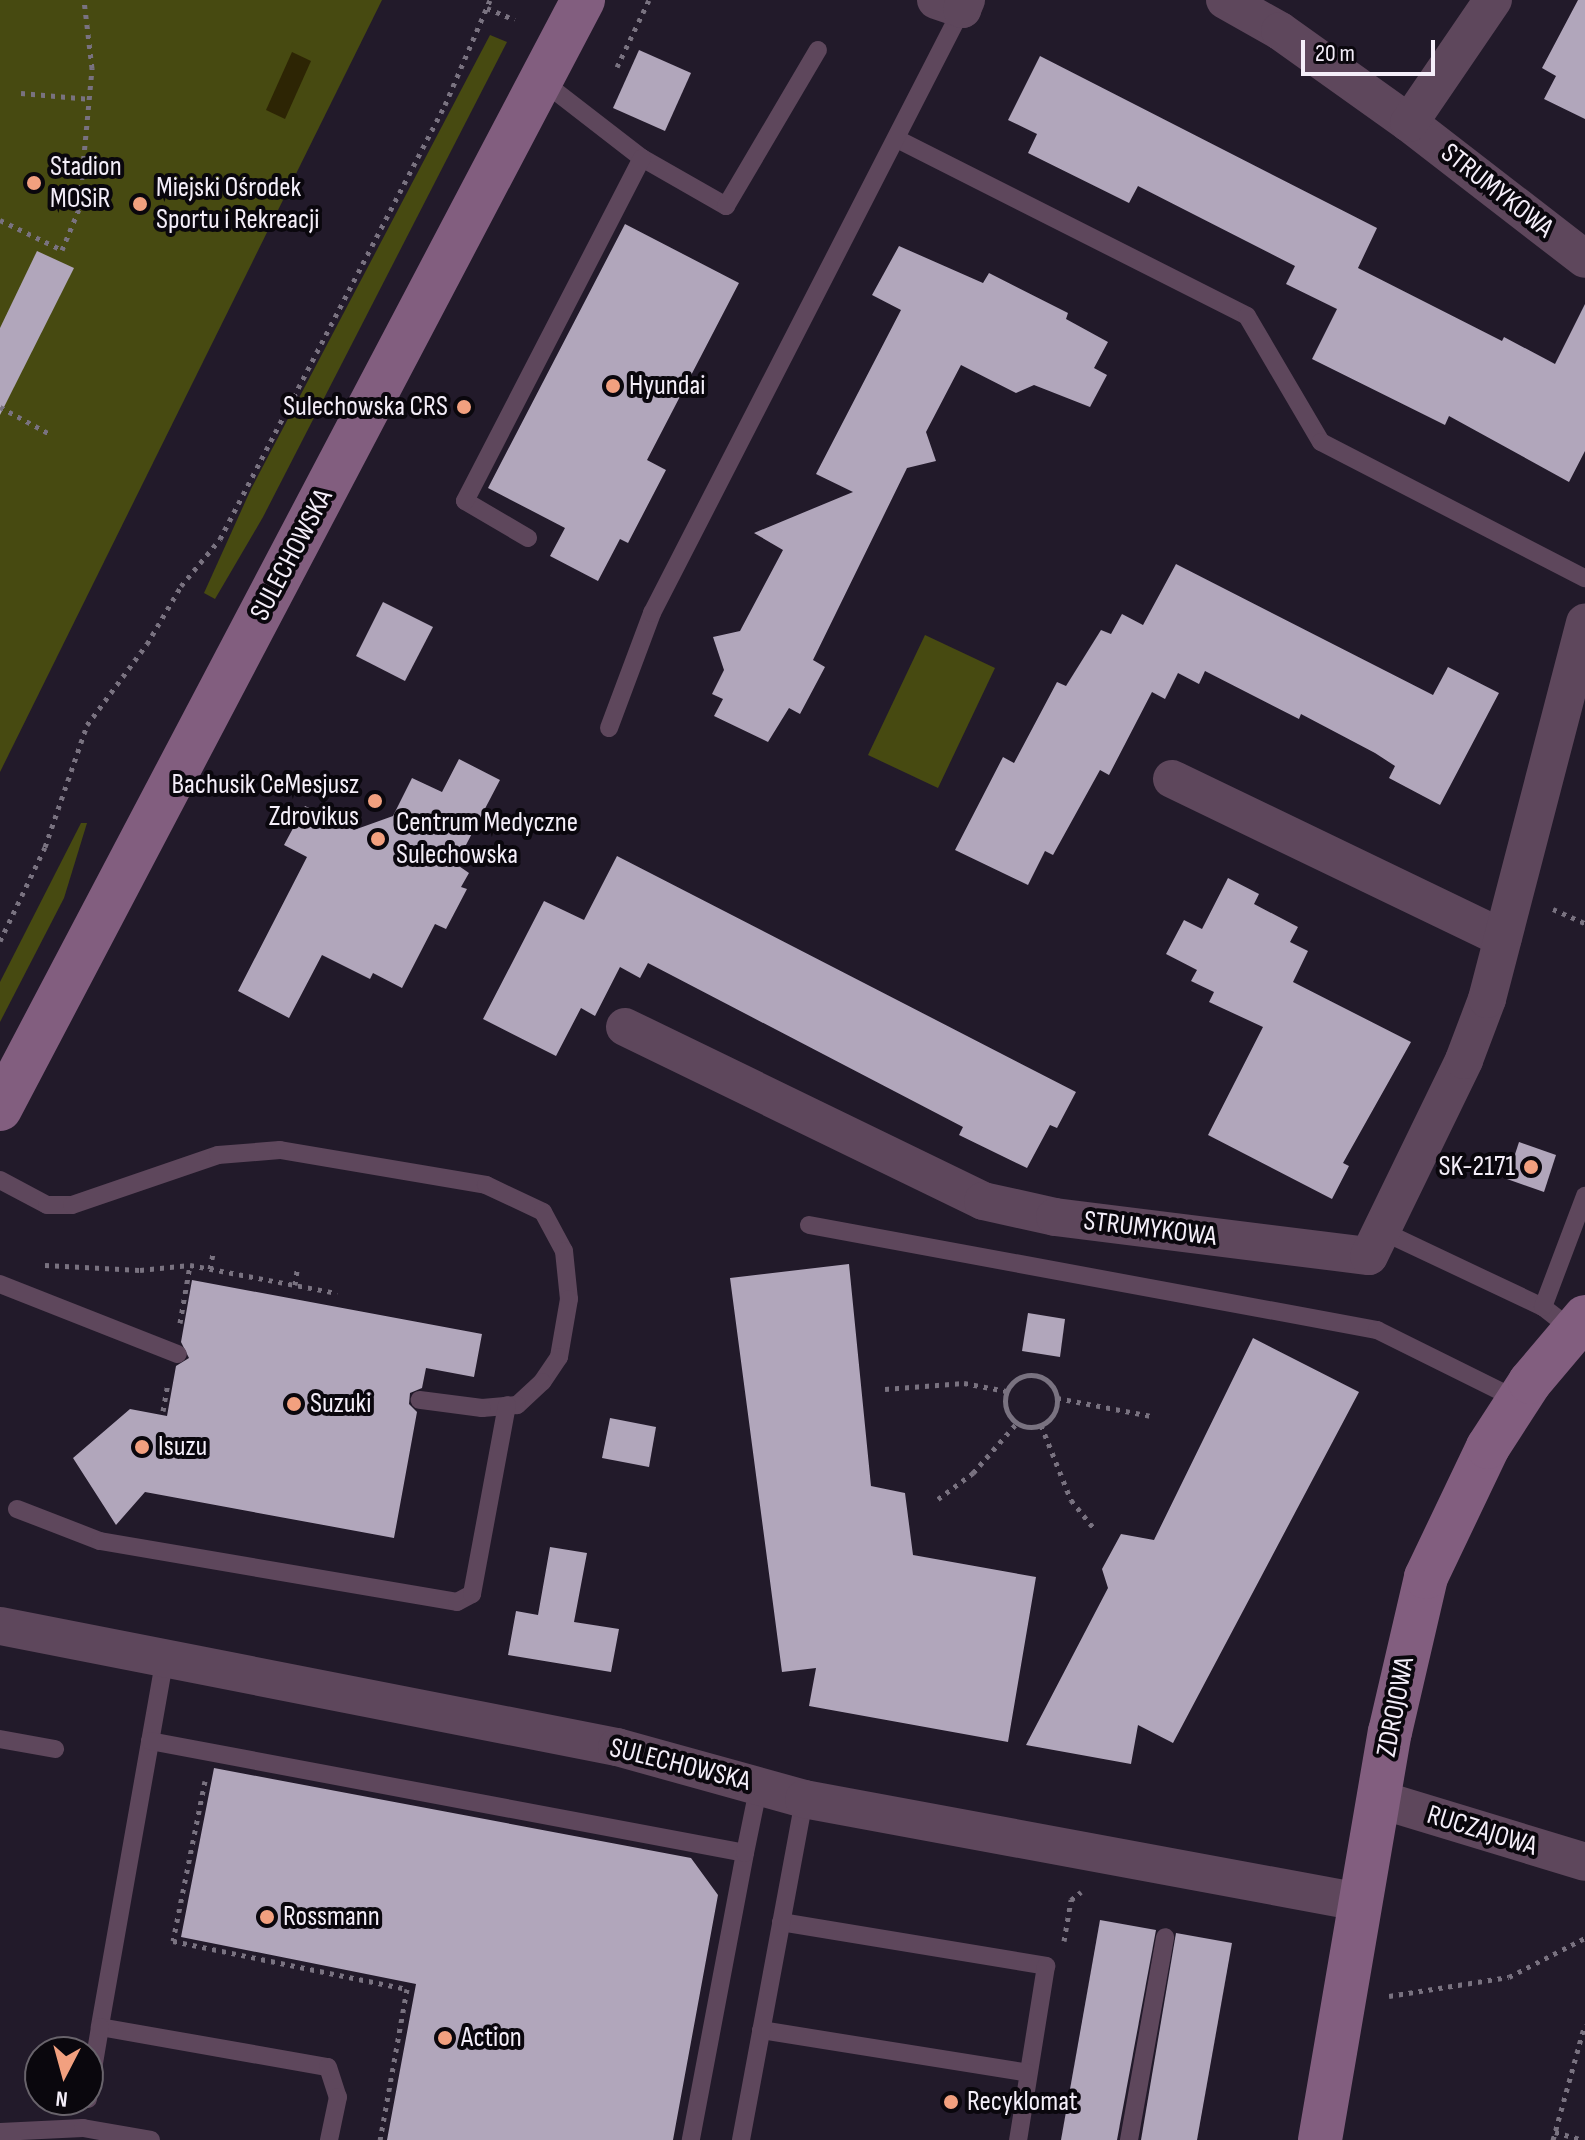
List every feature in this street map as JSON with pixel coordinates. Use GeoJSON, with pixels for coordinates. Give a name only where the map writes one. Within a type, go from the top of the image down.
{"type":"FeatureCollection","features":[{"type":"Feature","properties":{"kind":"street","name":"SULECHOWSKA"},"geometry":{"type":"LineString","coordinates":[[0,1109],[583,0]]}},
{"type":"Feature","properties":{"kind":"street","name":"STRUMYKOWA"},"geometry":{"type":"LineString","coordinates":[[1225,0],[1280,31],[1409,123],[1585,259]]}},
{"type":"Feature","properties":{"kind":"street"},"geometry":{"type":"LineString","coordinates":[[1409,123],[1493,0]]}},
{"type":"Feature","properties":{"kind":"street","name":"STRUMYKOWA"},"geometry":{"type":"LineString","coordinates":[[625,1027],[983,1201],[1055,1217],[1369,1256],[1464,1060],[1487,999],[1585,623]]}},
{"type":"Feature","properties":{"kind":"street"},"geometry":{"type":"LineString","coordinates":[[1172,779],[1503,938]]}},
{"type":"Feature","properties":{"kind":"street","name":"ZDROJOWA"},"geometry":{"type":"LineString","coordinates":[[1320,2140],[1378,1799],[1426,1577],[1464,1489],[1567,1318]]}},
{"type":"Feature","properties":{"kind":"street","name":"SULECHOWSKA"},"geometry":{"type":"LineString","coordinates":[[0,1626],[617,1747],[804,1799],[1360,1902]]}},
{"type":"Feature","properties":{"kind":"street","name":"RUCZAJOWA"},"geometry":{"type":"LineString","coordinates":[[1378,1799],[1585,1862]]}},
{"type":"Feature","properties":{"kind":"lane"},"geometry":{"type":"LineString","coordinates":[[609,728],[652,613],[897,139],[955,3]]}},
{"type":"Feature","properties":{"kind":"lane"},"geometry":{"type":"LineString","coordinates":[[541,80],[642,158],[726,206],[818,50]]}},
{"type":"Feature","properties":{"kind":"lane"},"geometry":{"type":"LineString","coordinates":[[897,139],[1247,316],[1321,442],[1585,578]]}},
{"type":"Feature","properties":{"kind":"lane"},"geometry":{"type":"LineString","coordinates":[[528,538],[465,501],[642,158]]}},
{"type":"Feature","properties":{"kind":"lane"},"geometry":{"type":"LineString","coordinates":[[0,1180],[47,1205],[72,1205],[218,1155],[280,1150],[489,1186],[543,1212],[564,1251],[569,1299],[559,1357],[542,1382],[517,1405],[482,1408],[420,1400]]}},
{"type":"Feature","properties":{"kind":"lane"},"geometry":{"type":"LineString","coordinates":[[1382,1231],[1567,1318],[1585,1196]]}},
{"type":"Feature","properties":{"kind":"lane"},"geometry":{"type":"LineString","coordinates":[[809,1225],[1377,1330],[1518,1400]]}},
{"type":"Feature","properties":{"kind":"lane"},"geometry":{"type":"LineString","coordinates":[[0,1284],[178,1354]]}},
{"type":"Feature","properties":{"kind":"lane"},"geometry":{"type":"LineString","coordinates":[[17,1509],[100,1541],[457,1602],[472,1594],[507,1405]]}},
{"type":"Feature","properties":{"kind":"lane"},"geometry":{"type":"LineString","coordinates":[[98,2036],[165,1657]]}},
{"type":"Feature","properties":{"kind":"lane"},"geometry":{"type":"LineString","coordinates":[[0,1739],[55,1749]]}},
{"type":"Feature","properties":{"kind":"lane"},"geometry":{"type":"LineString","coordinates":[[150,1741],[745,1853]]}},
{"type":"Feature","properties":{"kind":"lane"},"geometry":{"type":"LineString","coordinates":[[691,2140],[759,1785]]}},
{"type":"Feature","properties":{"kind":"lane"},"geometry":{"type":"LineString","coordinates":[[741,2140],[804,1799]]}},
{"type":"Feature","properties":{"kind":"lane"},"geometry":{"type":"LineString","coordinates":[[781,1922],[1046,1966],[1018,2140]]}},
{"type":"Feature","properties":{"kind":"lane"},"geometry":{"type":"LineString","coordinates":[[1129,2140],[1165,1937]]}},
{"type":"Feature","properties":{"kind":"lane"},"geometry":{"type":"LineString","coordinates":[[100,2027],[328,2067],[338,2097],[329,2140]]}},
{"type":"Feature","properties":{"kind":"lane"},"geometry":{"type":"LineString","coordinates":[[761,2030],[1028,2073]]}},
{"type":"Feature","properties":{"kind":"lane"},"geometry":{"type":"LineString","coordinates":[[0,2132],[151,2140]]}},
{"type":"Feature","properties":{"kind":"path"},"geometry":{"type":"LineString","coordinates":[[0,220],[62,250],[79,209],[91,99],[84,0]]}},
{"type":"Feature","properties":{"kind":"path"},"geometry":{"type":"LineString","coordinates":[[0,941],[51,833],[87,725],[147,644],[181,586],[220,539],[445,105],[490,0]]}},
{"type":"Feature","properties":{"kind":"path"},"geometry":{"type":"LineString","coordinates":[[617,67],[649,0]]}},
{"type":"Feature","properties":{"kind":"path"},"geometry":{"type":"LineString","coordinates":[[487,8],[515,20]]}},
{"type":"Feature","properties":{"kind":"path"},"geometry":{"type":"LineString","coordinates":[[21,93],[91,99]]}},
{"type":"Feature","properties":{"kind":"path"},"geometry":{"type":"LineString","coordinates":[[0,407],[50,434]]}},
{"type":"Feature","properties":{"kind":"path"},"geometry":{"type":"LineString","coordinates":[[210,1269],[213,1254]]}},
{"type":"Feature","properties":{"kind":"path"},"geometry":{"type":"LineString","coordinates":[[31,1265],[210,1269],[337,1293]]}},
{"type":"Feature","properties":{"kind":"path"},"geometry":{"type":"LineString","coordinates":[[295,1285],[297,1270]]}},
{"type":"Feature","properties":{"kind":"path"},"geometry":{"type":"LineString","coordinates":[[1031,1374],[1048,1380],[1057,1398],[1054,1413],[1041,1425],[1017,1423],[1006,1410],[1006,1391],[1014,1380],[1031,1374]]}},
{"type":"Feature","properties":{"kind":"path"},"geometry":{"type":"LineString","coordinates":[[885,1389],[964,1383],[1006,1391]]}},
{"type":"Feature","properties":{"kind":"path"},"geometry":{"type":"LineString","coordinates":[[1057,1398],[1151,1416]]}},
{"type":"Feature","properties":{"kind":"path"},"geometry":{"type":"LineString","coordinates":[[938,1499],[973,1473],[1017,1423]]}},
{"type":"Feature","properties":{"kind":"path"},"geometry":{"type":"LineString","coordinates":[[1041,1425],[1071,1500],[1093,1527]]}},
{"type":"Feature","properties":{"kind":"path"},"geometry":{"type":"LineString","coordinates":[[211,1753],[173,1941],[407,1989],[380,2140]]}},
{"type":"Feature","properties":{"kind":"path"},"geometry":{"type":"LineString","coordinates":[[1046,1966],[1063,1945],[1071,1900],[1093,1880]]}},
{"type":"Feature","properties":{"kind":"path"},"geometry":{"type":"LineString","coordinates":[[1377,1998],[1509,1977],[1585,1938]]}},
{"type":"Feature","properties":{"kind":"path"},"geometry":{"type":"LineString","coordinates":[[1553,2140],[1585,2024]]}},
{"type":"Feature","properties":{"kind":"path"},"geometry":{"type":"LineString","coordinates":[[1555,2132],[1583,2140]]}},
{"type":"Feature","properties":{"kind":"shaded area","name":"Miejski Ośrodek Sportu i Rekreacji"},"geometry":{"type":"Polygon","coordinates":[[[0,0],[382,0],[0,772],[0,0]]]}},
{"type":"Feature","properties":{"kind":"shaded area"},"geometry":{"type":"Polygon","coordinates":[[[490,35],[507,42],[263,517],[215,599],[204,593],[251,489],[490,35]]]}},
{"type":"Feature","properties":{"kind":"shaded area"},"geometry":{"type":"Polygon","coordinates":[[[925,635],[995,668],[938,788],[868,755],[925,635]]]}},
{"type":"Feature","properties":{"kind":"shaded area"},"geometry":{"type":"Polygon","coordinates":[[[81,823],[87,823],[64,898],[0,1022],[0,982],[81,823]]]}},
{"type":"Feature","properties":{"kind":"sand"},"geometry":{"type":"Polygon","coordinates":[[[292,52],[311,61],[285,119],[266,110],[292,52]]]}},
{"type":"Feature","properties":{"kind":"building"},"geometry":{"type":"Polygon","coordinates":[[[1578,0],[1585,0],[1585,119],[1544,99],[1556,76],[1542,68],[1578,0]]]}},
{"type":"Feature","properties":{"kind":"building"},"geometry":{"type":"Polygon","coordinates":[[[639,50],[691,73],[665,131],[613,108],[639,50]]]}},
{"type":"Feature","properties":{"kind":"building"},"geometry":{"type":"Polygon","coordinates":[[[1040,56],[1377,228],[1358,268],[1502,341],[1504,337],[1555,364],[1585,304],[1585,451],[1569,482],[1449,416],[1445,425],[1312,359],[1337,309],[1286,284],[1295,266],[1138,186],[1129,203],[1028,153],[1037,134],[1008,120],[1040,56]]]}},
{"type":"Feature","properties":{"kind":"building","name":"Hyundai"},"geometry":{"type":"Polygon","coordinates":[[[625,224],[739,283],[647,460],[666,470],[628,543],[620,539],[598,581],[550,556],[565,528],[488,488],[625,224]]]}},
{"type":"Feature","properties":{"kind":"building"},"geometry":{"type":"Polygon","coordinates":[[[899,246],[983,283],[989,273],[1068,313],[1066,319],[1108,342],[1094,368],[1107,375],[1090,407],[1034,385],[1016,393],[961,365],[926,432],[936,461],[907,468],[813,660],[825,667],[800,714],[789,708],[768,742],[714,716],[723,699],[712,694],[724,670],[713,637],[740,631],[783,550],[754,533],[853,492],[816,474],[901,310],[872,295],[899,246]]]}},
{"type":"Feature","properties":{"kind":"building"},"geometry":{"type":"Polygon","coordinates":[[[37,251],[74,268],[0,415],[0,328],[37,251]]]}},
{"type":"Feature","properties":{"kind":"building"},"geometry":{"type":"Polygon","coordinates":[[[1176,564],[1433,695],[1448,667],[1499,693],[1440,805],[1389,778],[1395,766],[1301,714],[1299,719],[1205,671],[1199,684],[1178,673],[1165,699],[1152,692],[1109,775],[1100,770],[1053,855],[1045,851],[1028,885],[955,850],[1003,757],[1014,763],[1057,682],[1066,686],[1101,630],[1111,634],[1122,614],[1143,625],[1176,564]]]}},
{"type":"Feature","properties":{"kind":"building"},"geometry":{"type":"Polygon","coordinates":[[[383,602],[433,627],[405,681],[356,656],[383,602]]]}},
{"type":"Feature","properties":{"kind":"building"},"geometry":{"type":"Polygon","coordinates":[[[459,759],[500,780],[456,864],[469,873],[461,887],[467,889],[446,929],[435,924],[402,988],[373,973],[370,979],[322,955],[289,1018],[238,991],[307,857],[284,845],[305,806],[354,830],[393,816],[412,778],[442,792],[459,759]]]}},
{"type":"Feature","properties":{"kind":"building"},"geometry":{"type":"Polygon","coordinates":[[[617,856],[1076,1092],[1057,1128],[1050,1125],[1027,1168],[959,1135],[963,1127],[648,963],[640,978],[620,967],[595,1016],[581,1008],[556,1056],[483,1019],[544,901],[584,920],[617,856]]]}},
{"type":"Feature","properties":{"kind":"building"},"geometry":{"type":"Polygon","coordinates":[[[1228,878],[1259,894],[1254,904],[1298,927],[1290,942],[1308,951],[1293,982],[1411,1042],[1343,1163],[1349,1166],[1332,1199],[1208,1135],[1263,1027],[1209,1002],[1214,992],[1191,981],[1197,970],[1166,954],[1184,920],[1202,929],[1228,878]]]}},
{"type":"Feature","properties":{"kind":"building","name":"SK-2171"},"geometry":{"type":"Polygon","coordinates":[[[1519,1142],[1556,1155],[1544,1192],[1507,1179],[1519,1142]]]}},
{"type":"Feature","properties":{"kind":"building"},"geometry":{"type":"Polygon","coordinates":[[[849,1264],[871,1486],[905,1493],[913,1555],[1036,1577],[1008,1742],[809,1706],[816,1668],[782,1672],[730,1278],[849,1264]]]}},
{"type":"Feature","properties":{"kind":"building","name":"Suzuki"},"geometry":{"type":"Polygon","coordinates":[[[192,1280],[482,1334],[474,1377],[426,1368],[422,1388],[410,1393],[409,1404],[417,1412],[394,1538],[145,1492],[116,1525],[73,1458],[130,1409],[167,1416],[176,1366],[189,1358],[181,1342],[192,1280]]]}},
{"type":"Feature","properties":{"kind":"building"},"geometry":{"type":"Polygon","coordinates":[[[1028,1313],[1065,1319],[1060,1357],[1022,1351],[1028,1313]]]}},
{"type":"Feature","properties":{"kind":"building"},"geometry":{"type":"Polygon","coordinates":[[[1253,1338],[1359,1392],[1173,1743],[1138,1725],[1131,1764],[1026,1745],[1108,1588],[1102,1569],[1121,1534],[1154,1540],[1253,1338]]]}},
{"type":"Feature","properties":{"kind":"building"},"geometry":{"type":"Polygon","coordinates":[[[610,1418],[656,1427],[649,1467],[602,1458],[610,1418]]]}},
{"type":"Feature","properties":{"kind":"building"},"geometry":{"type":"Polygon","coordinates":[[[550,1547],[587,1553],[574,1622],[619,1629],[611,1672],[508,1655],[516,1611],[538,1615],[550,1547]]]}},
{"type":"Feature","properties":{"kind":"building"},"geometry":{"type":"Polygon","coordinates":[[[214,1768],[691,1858],[718,1895],[673,2140],[387,2140],[416,1984],[181,1937],[214,1768]]]}},
{"type":"Feature","properties":{"kind":"building"},"geometry":{"type":"Polygon","coordinates":[[[1100,1920],[1156,1930],[1117,2140],[1061,2140],[1100,1920]]]}},
{"type":"Feature","properties":{"kind":"building"},"geometry":{"type":"Polygon","coordinates":[[[1176,1933],[1232,1943],[1197,2140],[1141,2140],[1176,1933]]]}},
{"type":"Feature","properties":{"kind":"place","name":"Stadion MOSiR"},"geometry":{"type":"Point","coordinates":[34,183]}},
{"type":"Feature","properties":{"kind":"place","name":"Miejski Ośrodek Sportu i Rekreacji"},"geometry":{"type":"Point","coordinates":[140,204]}},
{"type":"Feature","properties":{"kind":"place","name":"Hyundai"},"geometry":{"type":"Point","coordinates":[613,386]}},
{"type":"Feature","properties":{"kind":"place","name":"Sulechowska CRS"},"geometry":{"type":"Point","coordinates":[464,407]}},
{"type":"Feature","properties":{"kind":"place","name":"Bachusik CeMesjusz Zdrovikus"},"geometry":{"type":"Point","coordinates":[375,801]}},
{"type":"Feature","properties":{"kind":"place","name":"Centrum Medyczne Sulechowska"},"geometry":{"type":"Point","coordinates":[378,839]}},
{"type":"Feature","properties":{"kind":"place","name":"SK-2171"},"geometry":{"type":"Point","coordinates":[1531,1167]}},
{"type":"Feature","properties":{"kind":"place","name":"Suzuki"},"geometry":{"type":"Point","coordinates":[294,1404]}},
{"type":"Feature","properties":{"kind":"place","name":"Isuzu"},"geometry":{"type":"Point","coordinates":[142,1447]}},
{"type":"Feature","properties":{"kind":"place","name":"Rossmann"},"geometry":{"type":"Point","coordinates":[267,1917]}},
{"type":"Feature","properties":{"kind":"place","name":"Action"},"geometry":{"type":"Point","coordinates":[445,2038]}},
{"type":"Feature","properties":{"kind":"place","name":"Recyklomat"},"geometry":{"type":"Point","coordinates":[951,2102]}}]}
